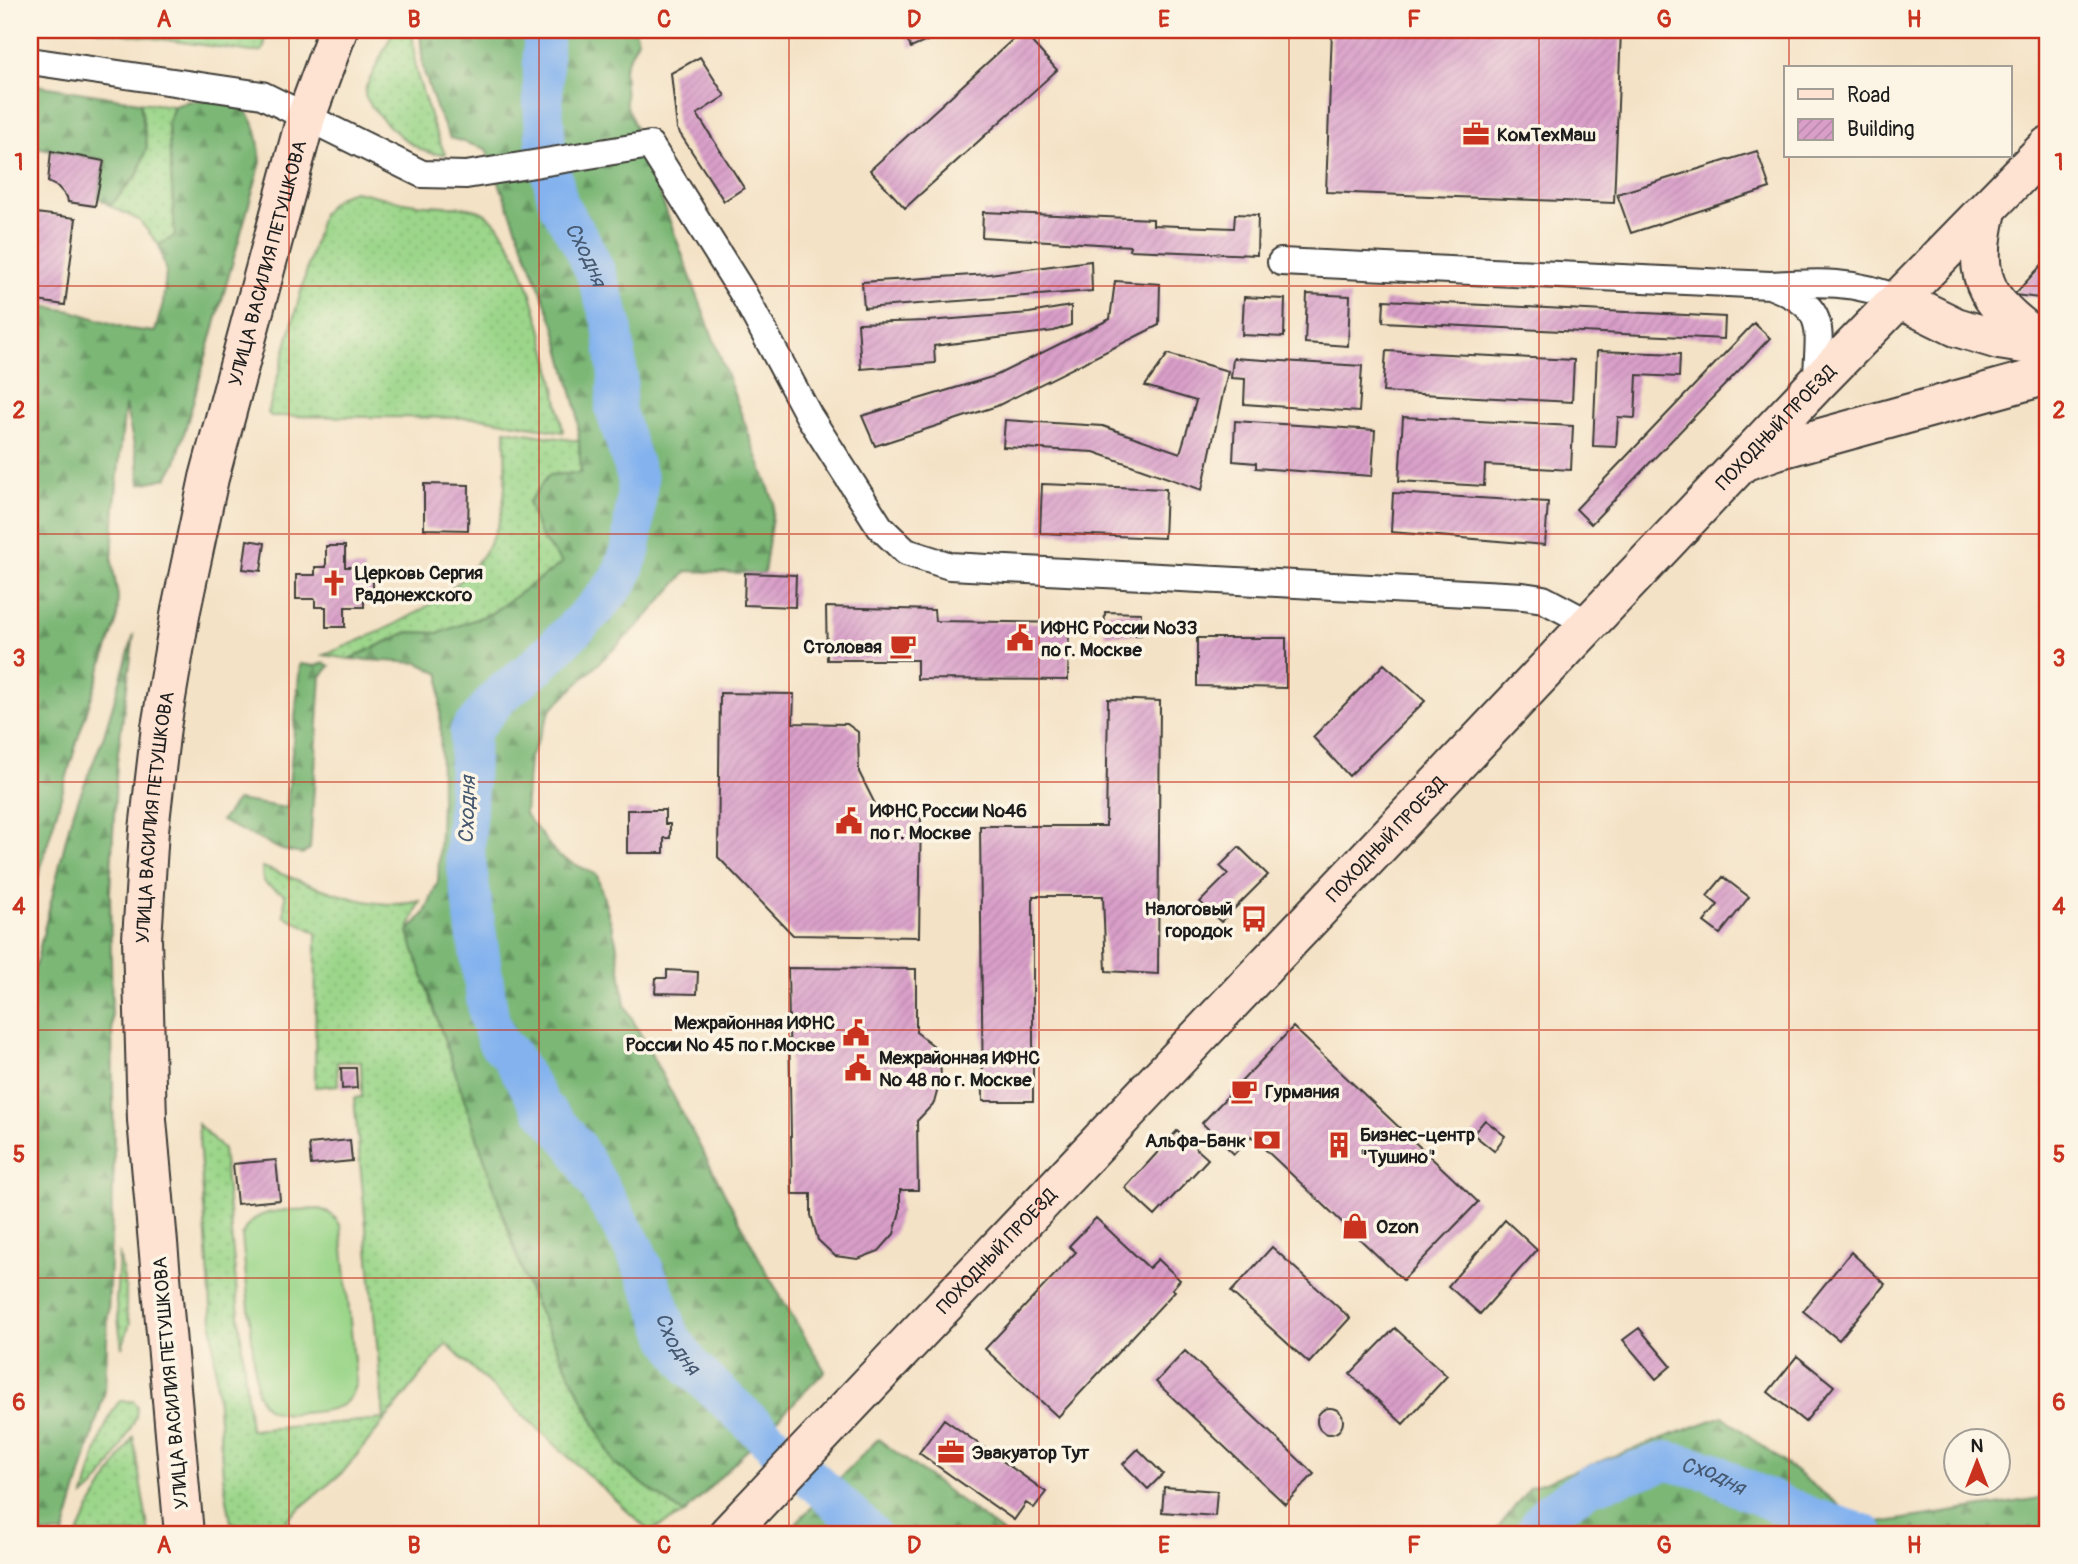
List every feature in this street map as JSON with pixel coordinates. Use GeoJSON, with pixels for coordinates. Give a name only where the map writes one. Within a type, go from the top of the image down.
{"type":"FeatureCollection","features":[{"type":"Feature","properties":{"kind":"main road","name":"УЛИЦА ВАСИЛИЯ ПЕТУШКОВА"},"geometry":{"type":"LineString","coordinates":[[184,1534],[147,1120],[142,939],[149,830],[161,727],[181,610],[209,478],[306,117],[338,30]]}},
{"type":"Feature","properties":{"kind":"main road","name":"ПОХОДНЫЙ ПРОЕЗД"},"geometry":{"type":"LineString","coordinates":[[727,1534],[1817,383],[1901,300],[2048,146]]}},
{"type":"Feature","properties":{"kind":"main road"},"geometry":{"type":"LineString","coordinates":[[1987,211],[1979,262],[1984,282],[2012,320],[2048,347]]}},
{"type":"Feature","properties":{"kind":"main road"},"geometry":{"type":"LineString","coordinates":[[1901,300],[1956,327],[1998,340],[2048,347]]}},
{"type":"Feature","properties":{"kind":"main road"},"geometry":{"type":"LineString","coordinates":[[1746,461],[2048,375]]}},
{"type":"Feature","properties":{"kind":"main road"},"geometry":{"type":"LineString","coordinates":[[1817,383],[1821,397],[1830,407],[1846,414],[1903,415]]}},
{"type":"Feature","properties":{"kind":"street","name":"УЛИЦА ВАСИЛИЯ ПЕТУШКОВА"},"geometry":{"type":"LineString","coordinates":[[30,61],[262,95],[306,117]]}},
{"type":"Feature","properties":{"kind":"street"},"geometry":{"type":"LineString","coordinates":[[306,117],[422,174],[466,175],[650,145],[744,295],[809,416],[880,527],[906,552],[950,566],[1522,596],[1543,599],[1590,624]]}},
{"type":"Feature","properties":{"kind":"street"},"geometry":{"type":"LineString","coordinates":[[1281,262],[1770,285],[1845,283],[1876,289],[1901,300]]}},
{"type":"Feature","properties":{"kind":"street"},"geometry":{"type":"LineString","coordinates":[[1770,285],[1794,294],[1804,302],[1818,324],[1820,338],[1817,383]]}},
{"type":"Feature","properties":{"kind":"green space"},"geometry":{"type":"Polygon","coordinates":[[[96,30],[267,30],[262,51],[252,52],[96,30]]]}},
{"type":"Feature","properties":{"kind":"green space"},"geometry":{"type":"Polygon","coordinates":[[[394,30],[412,30],[416,71],[445,154],[423,150],[399,135],[365,96],[366,87],[394,30]]]}},
{"type":"Feature","properties":{"kind":"green space"},"geometry":{"type":"Polygon","coordinates":[[[420,30],[635,30],[638,40],[624,68],[626,103],[774,502],[764,574],[687,571],[644,620],[551,709],[529,760],[525,814],[558,856],[597,875],[616,941],[625,1005],[768,1275],[825,1371],[684,1514],[614,1463],[529,1291],[408,932],[425,913],[438,881],[441,803],[440,674],[419,663],[349,659],[408,632],[439,633],[490,614],[562,563],[541,537],[528,503],[549,475],[581,473],[577,411],[554,325],[486,149],[450,138],[438,113],[423,69],[420,30]]]}},
{"type":"Feature","properties":{"kind":"green space"},"geometry":{"type":"Polygon","coordinates":[[[30,84],[140,102],[147,146],[138,174],[110,206],[98,197],[105,160],[30,146],[30,84]]]}},
{"type":"Feature","properties":{"kind":"green space"},"geometry":{"type":"Polygon","coordinates":[[[189,101],[223,102],[244,110],[251,117],[255,128],[261,162],[176,462],[167,478],[140,484],[125,405],[112,562],[118,597],[117,620],[78,738],[30,905],[30,304],[72,311],[129,329],[155,332],[163,303],[166,272],[159,245],[175,236],[168,123],[174,106],[189,101]]]}},
{"type":"Feature","properties":{"kind":"green space"},"geometry":{"type":"Polygon","coordinates":[[[140,102],[174,106],[168,123],[175,236],[159,245],[139,220],[110,206],[138,174],[147,146],[140,102]]]}},
{"type":"Feature","properties":{"kind":"green space"},"geometry":{"type":"Polygon","coordinates":[[[354,191],[409,203],[473,209],[480,211],[497,225],[512,248],[536,311],[546,346],[563,432],[481,418],[271,416],[268,413],[322,214],[336,200],[354,191]]]}},
{"type":"Feature","properties":{"kind":"green space"},"geometry":{"type":"Polygon","coordinates":[[[505,430],[579,441],[581,474],[541,537],[563,563],[490,614],[439,633],[408,632],[349,659],[324,655],[402,621],[450,589],[471,570],[487,548],[502,511],[505,430]]]}},
{"type":"Feature","properties":{"kind":"green space"},"geometry":{"type":"Polygon","coordinates":[[[134,634],[117,761],[110,891],[114,1159],[105,1391],[64,1534],[30,1534],[30,988],[71,818],[103,738],[134,634]]]}},
{"type":"Feature","properties":{"kind":"green space"},"geometry":{"type":"Polygon","coordinates":[[[324,663],[330,666],[321,676],[310,849],[302,854],[282,850],[221,821],[237,800],[287,808],[300,664],[315,666],[324,663]]]}},
{"type":"Feature","properties":{"kind":"green space"},"geometry":{"type":"Polygon","coordinates":[[[262,867],[361,900],[401,904],[420,901],[408,932],[529,1291],[614,1463],[684,1514],[649,1531],[446,1344],[344,1471],[286,1520],[306,1534],[233,1534],[223,1476],[198,1124],[223,1149],[250,1430],[384,1419],[354,1098],[362,1097],[361,1062],[337,1062],[338,1085],[315,1087],[316,932],[284,916],[285,894],[265,882],[262,867]]]}},
{"type":"Feature","properties":{"kind":"green space"},"geometry":{"type":"Polygon","coordinates":[[[319,1209],[332,1215],[341,1227],[356,1382],[349,1398],[336,1408],[306,1413],[276,1412],[265,1406],[257,1392],[242,1236],[247,1226],[263,1214],[319,1209]]]}},
{"type":"Feature","properties":{"kind":"green space"},"geometry":{"type":"Polygon","coordinates":[[[119,1253],[126,1292],[126,1312],[130,1323],[122,1348],[116,1303],[119,1253]]]}},
{"type":"Feature","properties":{"kind":"green space"},"geometry":{"type":"Polygon","coordinates":[[[120,1401],[133,1401],[137,1406],[136,1417],[107,1471],[84,1496],[103,1432],[120,1401]]]}},
{"type":"Feature","properties":{"kind":"green space"},"geometry":{"type":"Polygon","coordinates":[[[1723,1416],[1865,1525],[2048,1497],[2048,1534],[1493,1534],[1530,1487],[1723,1416]]]}},
{"type":"Feature","properties":{"kind":"green space"},"geometry":{"type":"Polygon","coordinates":[[[133,1437],[149,1534],[78,1534],[90,1508],[133,1437]]]}},
{"type":"Feature","properties":{"kind":"green space"},"geometry":{"type":"Polygon","coordinates":[[[878,1439],[1005,1534],[785,1534],[878,1439]]]}},
{"type":"Feature","properties":{"kind":"building"},"geometry":{"type":"Polygon","coordinates":[[[903,30],[952,30],[911,48],[903,30]]]}},
{"type":"Feature","properties":{"kind":"building"},"geometry":{"type":"Polygon","coordinates":[[[1332,30],[1621,30],[1614,203],[1326,192],[1332,30]]]}},
{"type":"Feature","properties":{"kind":"building"},"geometry":{"type":"Polygon","coordinates":[[[1022,31],[1057,70],[905,208],[870,170],[1022,31]]]}},
{"type":"Feature","properties":{"kind":"building"},"geometry":{"type":"Polygon","coordinates":[[[700,57],[725,96],[697,114],[744,188],[724,201],[677,129],[671,73],[700,57]]]}},
{"type":"Feature","properties":{"kind":"building"},"geometry":{"type":"Polygon","coordinates":[[[51,151],[104,161],[95,206],[68,202],[58,187],[48,182],[51,151]]]}},
{"type":"Feature","properties":{"kind":"building"},"geometry":{"type":"Polygon","coordinates":[[[1757,151],[1770,188],[1631,233],[1617,194],[1757,151]]]}},
{"type":"Feature","properties":{"kind":"building"},"geometry":{"type":"Polygon","coordinates":[[[983,212],[1153,219],[1153,225],[1234,228],[1235,214],[1258,215],[1257,255],[1129,250],[1130,246],[982,237],[983,212]]]}},
{"type":"Feature","properties":{"kind":"building"},"geometry":{"type":"Polygon","coordinates":[[[36,213],[76,218],[65,305],[30,300],[30,260],[36,213]]]}},
{"type":"Feature","properties":{"kind":"building"},"geometry":{"type":"Polygon","coordinates":[[[2048,258],[2048,299],[2014,295],[2048,258]]]}},
{"type":"Feature","properties":{"kind":"building"},"geometry":{"type":"Polygon","coordinates":[[[1091,261],[1092,291],[864,308],[862,282],[989,274],[1091,261]]]}},
{"type":"Feature","properties":{"kind":"building"},"geometry":{"type":"Polygon","coordinates":[[[1115,281],[1160,284],[1159,325],[997,406],[875,446],[862,416],[995,376],[1110,319],[1115,281]]]}},
{"type":"Feature","properties":{"kind":"building"},"geometry":{"type":"Polygon","coordinates":[[[1307,294],[1350,296],[1348,346],[1305,343],[1307,294]]]}},
{"type":"Feature","properties":{"kind":"building"},"geometry":{"type":"Polygon","coordinates":[[[1244,297],[1285,299],[1284,337],[1242,335],[1244,297]]]}},
{"type":"Feature","properties":{"kind":"building"},"geometry":{"type":"Polygon","coordinates":[[[1384,300],[1725,317],[1724,339],[1383,322],[1384,300]]]}},
{"type":"Feature","properties":{"kind":"building"},"geometry":{"type":"Polygon","coordinates":[[[1071,306],[1071,325],[1054,331],[934,346],[935,363],[861,369],[858,323],[1029,313],[1071,306]]]}},
{"type":"Feature","properties":{"kind":"building"},"geometry":{"type":"Polygon","coordinates":[[[1754,323],[1770,338],[1591,524],[1576,509],[1754,323]]]}},
{"type":"Feature","properties":{"kind":"building"},"geometry":{"type":"Polygon","coordinates":[[[1386,351],[1574,360],[1572,402],[1383,392],[1386,351]]]}},
{"type":"Feature","properties":{"kind":"building"},"geometry":{"type":"Polygon","coordinates":[[[1597,351],[1680,354],[1679,377],[1637,375],[1635,418],[1618,417],[1616,447],[1593,446],[1597,351]]]}},
{"type":"Feature","properties":{"kind":"building"},"geometry":{"type":"Polygon","coordinates":[[[1168,354],[1228,371],[1202,490],[1094,452],[1003,447],[1005,420],[1103,426],[1180,453],[1196,401],[1145,386],[1168,354]]]}},
{"type":"Feature","properties":{"kind":"building"},"geometry":{"type":"Polygon","coordinates":[[[1233,358],[1362,366],[1359,412],[1244,404],[1245,379],[1231,378],[1233,358]]]}},
{"type":"Feature","properties":{"kind":"building"},"geometry":{"type":"Polygon","coordinates":[[[1403,417],[1573,426],[1571,470],[1485,465],[1484,486],[1399,481],[1403,417]]]}},
{"type":"Feature","properties":{"kind":"building"},"geometry":{"type":"Polygon","coordinates":[[[1235,421],[1375,430],[1372,476],[1256,468],[1256,463],[1233,461],[1235,421]]]}},
{"type":"Feature","properties":{"kind":"building"},"geometry":{"type":"Polygon","coordinates":[[[424,484],[469,485],[468,530],[424,529],[424,484]]]}},
{"type":"Feature","properties":{"kind":"building"},"geometry":{"type":"Polygon","coordinates":[[[1042,484],[1166,489],[1164,538],[1040,533],[1042,484]]]}},
{"type":"Feature","properties":{"kind":"building"},"geometry":{"type":"Polygon","coordinates":[[[1393,493],[1548,502],[1545,545],[1391,532],[1393,493]]]}},
{"type":"Feature","properties":{"kind":"building"},"geometry":{"type":"Polygon","coordinates":[[[247,540],[265,543],[261,571],[243,569],[247,540]]]}},
{"type":"Feature","properties":{"kind":"building","name":"Церковь Сергия Радонежского"},"geometry":{"type":"Polygon","coordinates":[[[326,546],[345,546],[345,567],[364,567],[364,578],[373,578],[373,595],[364,595],[364,607],[345,607],[345,627],[326,627],[326,607],[315,607],[315,599],[296,599],[296,575],[315,575],[315,567],[326,567],[326,546]]]}},
{"type":"Feature","properties":{"kind":"building"},"geometry":{"type":"Polygon","coordinates":[[[745,573],[796,575],[795,607],[744,605],[745,573]]]}},
{"type":"Feature","properties":{"kind":"building"},"geometry":{"type":"Polygon","coordinates":[[[826,607],[934,610],[935,621],[1069,623],[1068,680],[917,679],[917,660],[827,660],[826,607]]]}},
{"type":"Feature","properties":{"kind":"building"},"geometry":{"type":"Polygon","coordinates":[[[1105,612],[1141,613],[1141,635],[1104,635],[1105,612]]]}},
{"type":"Feature","properties":{"kind":"building"},"geometry":{"type":"Polygon","coordinates":[[[1197,638],[1286,638],[1286,688],[1197,686],[1197,638]]]}},
{"type":"Feature","properties":{"kind":"building"},"geometry":{"type":"Polygon","coordinates":[[[1384,664],[1425,701],[1349,776],[1313,737],[1384,664]]]}},
{"type":"Feature","properties":{"kind":"building"},"geometry":{"type":"Polygon","coordinates":[[[720,693],[794,694],[793,723],[847,724],[858,732],[859,772],[879,812],[921,812],[919,937],[793,935],[718,857],[720,693]]]}},
{"type":"Feature","properties":{"kind":"building"},"geometry":{"type":"Polygon","coordinates":[[[1108,699],[1160,701],[1158,974],[1106,971],[1103,896],[1033,896],[1033,1101],[983,1101],[980,826],[1106,826],[1108,699]]]}},
{"type":"Feature","properties":{"kind":"building"},"geometry":{"type":"Polygon","coordinates":[[[627,810],[665,810],[665,824],[670,824],[670,838],[664,838],[664,853],[627,853],[627,810]]]}},
{"type":"Feature","properties":{"kind":"building"},"geometry":{"type":"Polygon","coordinates":[[[1239,847],[1268,875],[1221,922],[1200,902],[1228,874],[1220,866],[1239,847]]]}},
{"type":"Feature","properties":{"kind":"building"},"geometry":{"type":"Polygon","coordinates":[[[1723,877],[1749,897],[1720,934],[1704,922],[1718,905],[1707,896],[1723,877]]]}},
{"type":"Feature","properties":{"kind":"building"},"geometry":{"type":"Polygon","coordinates":[[[788,968],[916,969],[916,1032],[934,1046],[940,1061],[941,1077],[934,1103],[917,1121],[918,1190],[900,1190],[900,1211],[894,1234],[879,1251],[858,1259],[835,1256],[818,1240],[811,1215],[811,1194],[792,1194],[788,968]]]}},
{"type":"Feature","properties":{"kind":"building"},"geometry":{"type":"Polygon","coordinates":[[[667,970],[698,972],[697,994],[655,993],[656,978],[667,978],[667,970]]]}},
{"type":"Feature","properties":{"kind":"building","name":"Бизнес-центр \"Тушино\""},"geometry":{"type":"Polygon","coordinates":[[[1293,1027],[1478,1202],[1403,1280],[1251,1136],[1234,1154],[1202,1123],[1293,1027]]]}},
{"type":"Feature","properties":{"kind":"building"},"geometry":{"type":"Polygon","coordinates":[[[341,1068],[356,1068],[357,1088],[342,1089],[341,1068]]]}},
{"type":"Feature","properties":{"kind":"building"},"geometry":{"type":"Polygon","coordinates":[[[1485,1120],[1505,1136],[1494,1151],[1473,1134],[1485,1120]]]}},
{"type":"Feature","properties":{"kind":"building"},"geometry":{"type":"Polygon","coordinates":[[[1177,1131],[1208,1159],[1155,1216],[1125,1188],[1177,1131]]]}},
{"type":"Feature","properties":{"kind":"building"},"geometry":{"type":"Polygon","coordinates":[[[350,1140],[352,1161],[311,1165],[309,1144],[350,1140]]]}},
{"type":"Feature","properties":{"kind":"building"},"geometry":{"type":"Polygon","coordinates":[[[276,1160],[280,1200],[237,1204],[233,1164],[276,1160]]]}},
{"type":"Feature","properties":{"kind":"building"},"geometry":{"type":"Polygon","coordinates":[[[1096,1218],[1149,1268],[1158,1259],[1180,1280],[1172,1289],[1175,1291],[1058,1417],[985,1349],[1076,1252],[1069,1246],[1096,1218]]]}},
{"type":"Feature","properties":{"kind":"building"},"geometry":{"type":"Polygon","coordinates":[[[1505,1220],[1537,1250],[1480,1314],[1448,1286],[1505,1220]]]}},
{"type":"Feature","properties":{"kind":"building"},"geometry":{"type":"Polygon","coordinates":[[[1272,1247],[1350,1318],[1309,1363],[1231,1292],[1272,1247]]]}},
{"type":"Feature","properties":{"kind":"building"},"geometry":{"type":"Polygon","coordinates":[[[1851,1252],[1885,1284],[1839,1340],[1803,1311],[1851,1252]]]}},
{"type":"Feature","properties":{"kind":"building"},"geometry":{"type":"Polygon","coordinates":[[[1395,1328],[1447,1376],[1403,1424],[1350,1374],[1395,1328]]]}},
{"type":"Feature","properties":{"kind":"building"},"geometry":{"type":"Polygon","coordinates":[[[1639,1328],[1671,1366],[1656,1379],[1623,1340],[1639,1328]]]}},
{"type":"Feature","properties":{"kind":"building"},"geometry":{"type":"Polygon","coordinates":[[[1185,1351],[1314,1474],[1285,1504],[1156,1382],[1185,1351]]]}},
{"type":"Feature","properties":{"kind":"building"},"geometry":{"type":"Polygon","coordinates":[[[1797,1356],[1834,1386],[1805,1422],[1768,1392],[1797,1356]]]}},
{"type":"Feature","properties":{"kind":"building"},"geometry":{"type":"Polygon","coordinates":[[[1330,1408],[1339,1412],[1343,1421],[1339,1430],[1330,1434],[1321,1430],[1317,1421],[1321,1412],[1330,1408]]]}},
{"type":"Feature","properties":{"kind":"building"},"geometry":{"type":"Polygon","coordinates":[[[944,1419],[1046,1492],[1034,1508],[1026,1503],[1014,1520],[919,1453],[944,1419]]]}},
{"type":"Feature","properties":{"kind":"building"},"geometry":{"type":"Polygon","coordinates":[[[1138,1449],[1163,1474],[1148,1489],[1123,1464],[1138,1449]]]}},
{"type":"Feature","properties":{"kind":"building"},"geometry":{"type":"Polygon","coordinates":[[[1164,1487],[1217,1491],[1215,1516],[1162,1512],[1164,1487]]]}},
{"type":"Feature","properties":{"kind":"waterway","name":"Сходня"},"geometry":{"type":"LineString","coordinates":[[543,30],[546,151],[559,206],[595,271],[612,323],[618,377],[615,409],[638,481],[631,549],[620,579],[537,666],[499,696],[470,731],[465,855],[489,1018],[497,1041],[510,1054],[542,1107],[575,1145],[634,1248],[671,1338],[692,1368],[871,1534]]}},
{"type":"Feature","properties":{"kind":"waterway","name":"Сходня"},"geometry":{"type":"LineString","coordinates":[[1534,1534],[1548,1513],[1588,1486],[1667,1461],[1711,1471],[1737,1486],[1810,1517],[1864,1534]]}},
{"type":"Feature","properties":{"kind":"place","name":"КомТехМаш"},"geometry":{"type":"Point","coordinates":[1476,134]}},
{"type":"Feature","properties":{"kind":"place","name":"Церковь Сергия Радонежского"},"geometry":{"type":"Point","coordinates":[334,583]}},
{"type":"Feature","properties":{"kind":"place","name":"ИФНС России №33 по г. Москве"},"geometry":{"type":"Point","coordinates":[1020,638]}},
{"type":"Feature","properties":{"kind":"place","name":"Столовая"},"geometry":{"type":"Point","coordinates":[903,646]}},
{"type":"Feature","properties":{"kind":"place","name":"ИФНС России №46 по г. Москве"},"geometry":{"type":"Point","coordinates":[849,821]}},
{"type":"Feature","properties":{"kind":"place","name":"Налоговый городок"},"geometry":{"type":"Point","coordinates":[1254,919]}},
{"type":"Feature","properties":{"kind":"place","name":"Межрайонная ИФНС России № 45 по г.Москве"},"geometry":{"type":"Point","coordinates":[856,1033]}},
{"type":"Feature","properties":{"kind":"place","name":"Межрайонная ИФНС № 48 по г. Москве"},"geometry":{"type":"Point","coordinates":[858,1068]}},
{"type":"Feature","properties":{"kind":"place","name":"Гурмания"},"geometry":{"type":"Point","coordinates":[1244,1091]}},
{"type":"Feature","properties":{"kind":"place","name":"Альфа-Банк"},"geometry":{"type":"Point","coordinates":[1267,1140]}},
{"type":"Feature","properties":{"kind":"place","name":"Бизнес-центр \"Тушино\""},"geometry":{"type":"Point","coordinates":[1339,1145]}},
{"type":"Feature","properties":{"kind":"place","name":"Ozon"},"geometry":{"type":"Point","coordinates":[1355,1226]}},
{"type":"Feature","properties":{"kind":"place","name":"Эвакуатор Тут"},"geometry":{"type":"Point","coordinates":[951,1452]}}]}
